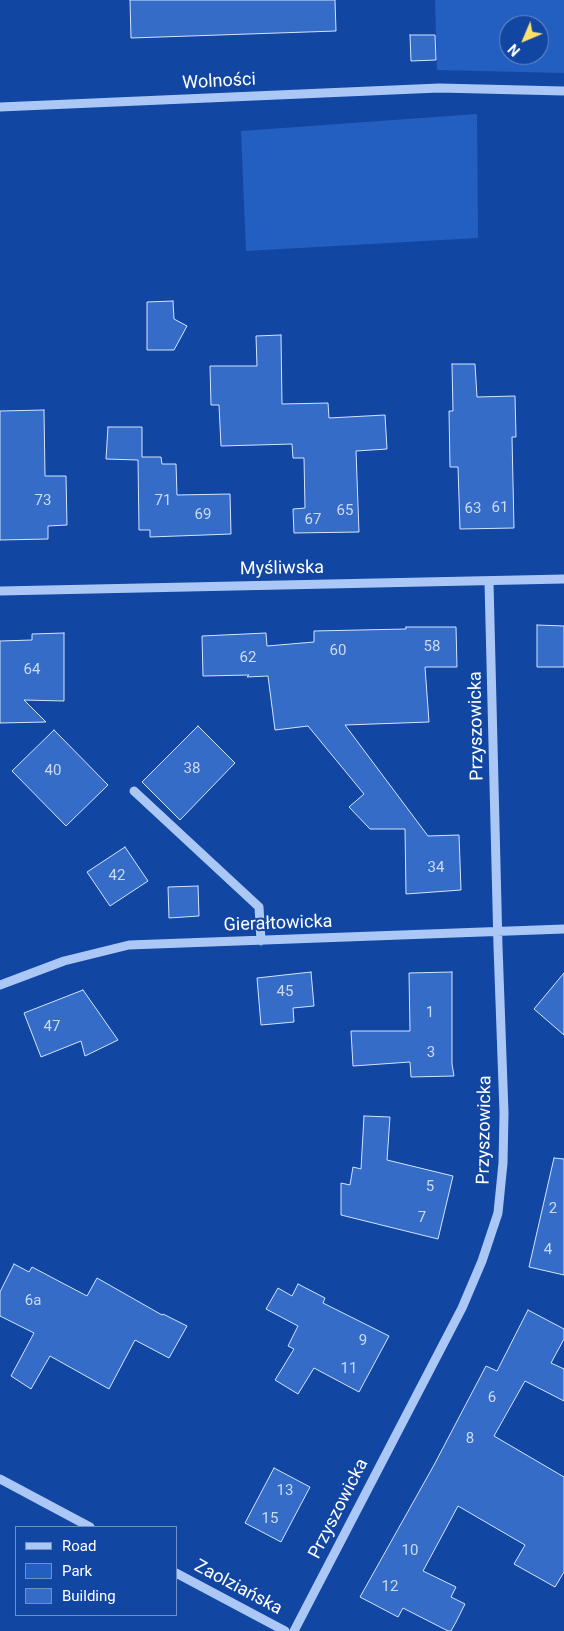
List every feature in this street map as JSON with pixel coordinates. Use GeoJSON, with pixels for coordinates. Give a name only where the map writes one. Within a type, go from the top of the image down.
{"type":"FeatureCollection","features":[{"type":"Feature","properties":{"kind":"street","name":"Wolności"},"geometry":{"type":"LineString","coordinates":[[0,107],[439,88],[564,91]]}},
{"type":"Feature","properties":{"kind":"street","name":"Myśliwska"},"geometry":{"type":"LineString","coordinates":[[0,591],[564,579]]}},
{"type":"Feature","properties":{"kind":"street","name":"Przyszowicka"},"geometry":{"type":"LineString","coordinates":[[294,1631],[462,1308],[482,1260],[498,1213],[503,1163],[504,1114],[489,582]]}},
{"type":"Feature","properties":{"kind":"street"},"geometry":{"type":"LineString","coordinates":[[134,790],[259,907],[261,941]]}},
{"type":"Feature","properties":{"kind":"street","name":"Gierałtowicka"},"geometry":{"type":"LineString","coordinates":[[0,985],[64,961],[129,945],[564,929]]}},
{"type":"Feature","properties":{"kind":"street"},"geometry":{"type":"LineString","coordinates":[[0,1479],[88,1526]]}},
{"type":"Feature","properties":{"kind":"street","name":"Zaolziańska"},"geometry":{"type":"LineString","coordinates":[[178,1574],[285,1631]]}},
{"type":"Feature","properties":{"kind":"green space"},"geometry":{"type":"Polygon","coordinates":[[[435,0],[564,0],[564,73],[437,70],[435,0]]]}},
{"type":"Feature","properties":{"kind":"green space"},"geometry":{"type":"Polygon","coordinates":[[[477,114],[478,238],[246,251],[241,131],[477,114]]]}},
{"type":"Feature","properties":{"kind":"building"},"geometry":{"type":"Polygon","coordinates":[[[130,0],[335,0],[336,31],[131,38],[130,0]]]}},
{"type":"Feature","properties":{"kind":"building"},"geometry":{"type":"Polygon","coordinates":[[[410,35],[435,35],[436,60],[411,61],[410,35]]]}},
{"type":"Feature","properties":{"kind":"building"},"geometry":{"type":"Polygon","coordinates":[[[173,301],[174,319],[187,326],[174,350],[147,350],[147,302],[173,301]]]}},
{"type":"Feature","properties":{"kind":"building"},"geometry":{"type":"Polygon","coordinates":[[[281,335],[282,404],[328,403],[329,418],[385,415],[387,449],[356,451],[359,532],[294,533],[293,509],[305,508],[304,458],[293,458],[292,444],[221,446],[219,405],[211,405],[210,366],[257,366],[256,336],[281,335]]]}},
{"type":"Feature","properties":{"kind":"building"},"geometry":{"type":"Polygon","coordinates":[[[452,364],[475,364],[477,397],[515,396],[516,437],[512,437],[514,528],[460,529],[458,467],[450,467],[449,411],[453,411],[452,364]]]}},
{"type":"Feature","properties":{"kind":"building"},"geometry":{"type":"Polygon","coordinates":[[[44,410],[45,476],[66,476],[67,525],[48,526],[48,539],[0,540],[0,411],[44,410]]]}},
{"type":"Feature","properties":{"kind":"building"},"geometry":{"type":"Polygon","coordinates":[[[108,427],[142,427],[142,457],[161,457],[162,464],[176,464],[177,495],[230,494],[231,534],[150,537],[150,530],[139,530],[138,460],[106,459],[108,427]]]}},
{"type":"Feature","properties":{"kind":"building"},"geometry":{"type":"Polygon","coordinates":[[[537,625],[564,626],[564,667],[537,667],[537,625]]]}},
{"type":"Feature","properties":{"kind":"building"},"geometry":{"type":"Polygon","coordinates":[[[406,627],[456,627],[457,667],[425,667],[429,722],[345,725],[428,836],[459,835],[461,890],[406,894],[405,829],[370,829],[349,807],[364,794],[308,726],[275,730],[268,676],[203,676],[202,636],[266,633],[267,646],[314,642],[314,631],[406,629],[406,627]]]}},
{"type":"Feature","properties":{"kind":"building"},"geometry":{"type":"Polygon","coordinates":[[[64,633],[64,701],[24,700],[46,722],[0,723],[0,641],[32,640],[32,634],[64,633]]]}},
{"type":"Feature","properties":{"kind":"building"},"geometry":{"type":"Polygon","coordinates":[[[198,726],[235,763],[180,820],[142,782],[198,726]]]}},
{"type":"Feature","properties":{"kind":"building"},"geometry":{"type":"Polygon","coordinates":[[[54,730],[108,785],[66,826],[12,771],[54,730]]]}},
{"type":"Feature","properties":{"kind":"building"},"geometry":{"type":"Polygon","coordinates":[[[125,847],[148,881],[110,906],[87,872],[125,847]]]}},
{"type":"Feature","properties":{"kind":"building"},"geometry":{"type":"Polygon","coordinates":[[[198,886],[199,916],[169,918],[168,887],[198,886]]]}},
{"type":"Feature","properties":{"kind":"building"},"geometry":{"type":"Polygon","coordinates":[[[311,972],[314,1006],[293,1008],[294,1022],[261,1025],[257,978],[311,972]]]}},
{"type":"Feature","properties":{"kind":"building"},"geometry":{"type":"Polygon","coordinates":[[[452,972],[452,1064],[454,1076],[411,1077],[410,1062],[353,1066],[351,1031],[410,1031],[409,973],[452,972]]]}},
{"type":"Feature","properties":{"kind":"building"},"geometry":{"type":"Polygon","coordinates":[[[564,973],[564,1035],[534,1009],[564,973]]]}},
{"type":"Feature","properties":{"kind":"building"},"geometry":{"type":"Polygon","coordinates":[[[83,990],[118,1040],[85,1056],[81,1041],[41,1057],[24,1013],[83,990]]]}},
{"type":"Feature","properties":{"kind":"building"},"geometry":{"type":"Polygon","coordinates":[[[364,1116],[390,1117],[387,1160],[453,1176],[438,1239],[341,1215],[341,1183],[350,1185],[353,1167],[361,1169],[364,1116]]]}},
{"type":"Feature","properties":{"kind":"building"},"geometry":{"type":"Polygon","coordinates":[[[554,1158],[564,1159],[564,1275],[529,1267],[554,1158]]]}},
{"type":"Feature","properties":{"kind":"building"},"geometry":{"type":"Polygon","coordinates":[[[14,1264],[29,1272],[32,1267],[87,1296],[97,1278],[162,1315],[187,1326],[169,1358],[135,1340],[109,1389],[50,1356],[31,1389],[11,1376],[34,1333],[0,1316],[0,1292],[14,1264]]]}},
{"type":"Feature","properties":{"kind":"building"},"geometry":{"type":"Polygon","coordinates":[[[298,1284],[325,1298],[323,1303],[389,1336],[359,1392],[314,1368],[298,1394],[275,1380],[294,1349],[288,1346],[298,1326],[266,1309],[278,1288],[292,1296],[298,1284]]]}},
{"type":"Feature","properties":{"kind":"building"},"geometry":{"type":"Polygon","coordinates":[[[528,1310],[564,1329],[564,1339],[551,1363],[564,1369],[564,1401],[525,1381],[494,1436],[564,1477],[564,1572],[555,1587],[514,1564],[525,1545],[458,1506],[423,1571],[456,1587],[451,1597],[465,1604],[456,1622],[451,1631],[448,1631],[403,1608],[398,1617],[360,1597],[434,1465],[486,1366],[497,1371],[528,1310]]]}},
{"type":"Feature","properties":{"kind":"building"},"geometry":{"type":"Polygon","coordinates":[[[274,1468],[310,1487],[281,1542],[245,1523],[274,1468]]]}}]}
